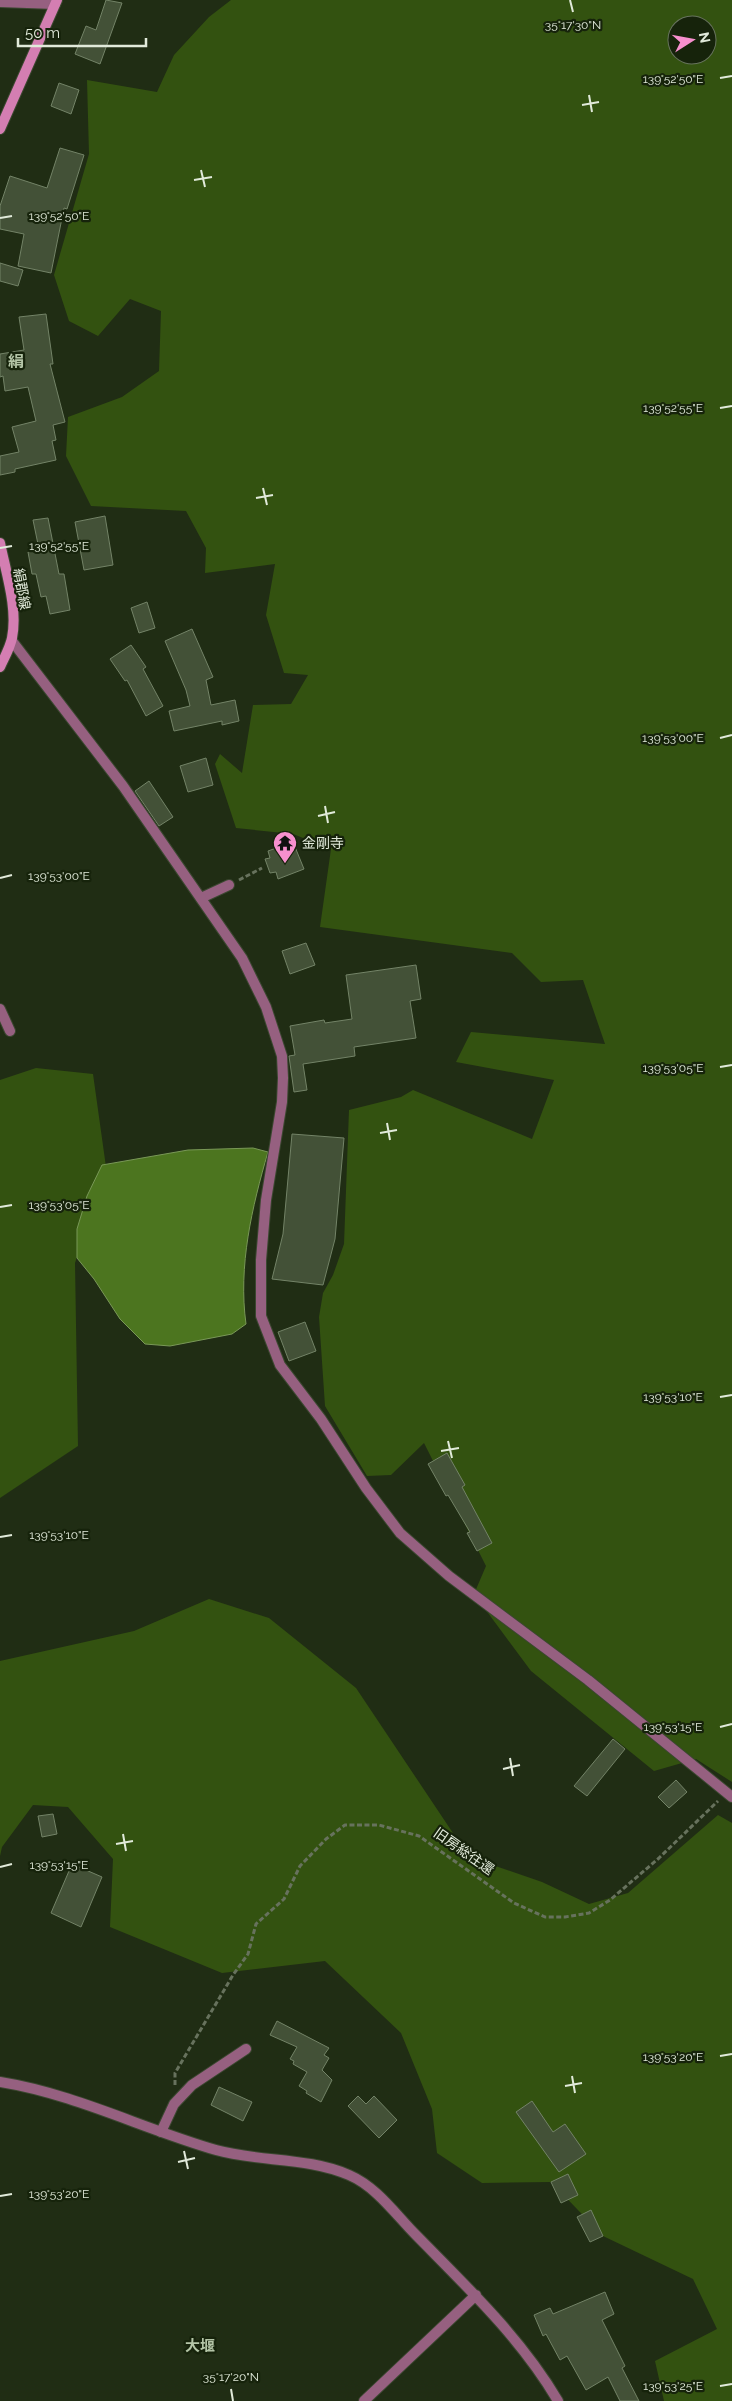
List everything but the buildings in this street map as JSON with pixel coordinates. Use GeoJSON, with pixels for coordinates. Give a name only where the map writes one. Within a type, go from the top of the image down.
{"type":"FeatureCollection","features":[{"type":"Feature","properties":{"kind":"main road"},"geometry":{"type":"LineString","coordinates":[[0,129],[56,2]]}},
{"type":"Feature","properties":{"kind":"main road","name":"絹郡線"},"geometry":{"type":"LineString","coordinates":[[0,545],[13,610],[12,641],[0,667]]}},
{"type":"Feature","properties":{"kind":"street"},"geometry":{"type":"LineString","coordinates":[[0,2],[56,2]]}},
{"type":"Feature","properties":{"kind":"street"},"geometry":{"type":"LineString","coordinates":[[12,641],[103,757],[201,898],[242,958],[266,1007],[282,1056],[283,1078],[282,1102],[266,1200],[261,1316],[280,1365],[321,1418],[366,1488],[400,1533],[449,1576],[588,1680],[729,1795]]}},
{"type":"Feature","properties":{"kind":"street"},"geometry":{"type":"LineString","coordinates":[[201,898],[229,885]]}},
{"type":"Feature","properties":{"kind":"street"},"geometry":{"type":"LineString","coordinates":[[0,1009],[10,1031]]}},
{"type":"Feature","properties":{"kind":"street"},"geometry":{"type":"LineString","coordinates":[[161,2132],[174,2104],[192,2085],[246,2050]]}},
{"type":"Feature","properties":{"kind":"street"},"geometry":{"type":"LineString","coordinates":[[0,2082],[64,2096],[161,2132],[218,2150],[322,2168],[350,2175],[376,2193],[476,2295],[545,2379],[558,2401]]}},
{"type":"Feature","properties":{"kind":"street"},"geometry":{"type":"LineString","coordinates":[[364,2401],[476,2295]]}},
{"type":"Feature","properties":{"kind":"path"},"geometry":{"type":"LineString","coordinates":[[229,885],[262,868]]}},
{"type":"Feature","properties":{"kind":"path","name":"旧房総往還"},"geometry":{"type":"LineString","coordinates":[[174,2104],[175,2073],[233,1975],[248,1954],[256,1924],[284,1899],[300,1866],[326,1839],[345,1825],[379,1825],[419,1836],[514,1903],[545,1917],[565,1917],[589,1912],[610,1900],[729,1795]]}},
{"type":"Feature","properties":{"kind":"shaded area"},"geometry":{"type":"Polygon","coordinates":[[[231,0],[732,0],[732,1782],[696,1759],[654,1771],[531,1671],[474,1594],[486,1566],[424,1443],[391,1475],[367,1476],[325,1406],[319,1317],[323,1293],[333,1275],[344,1244],[349,1110],[401,1097],[413,1090],[532,1139],[554,1080],[456,1062],[471,1032],[605,1044],[583,980],[541,982],[512,953],[320,927],[331,849],[293,834],[236,828],[215,764],[220,754],[242,773],[253,705],[291,704],[308,675],[284,673],[266,615],[275,564],[205,573],[206,548],[186,511],[91,506],[66,456],[68,417],[122,397],[159,371],[161,311],[130,299],[98,336],[69,321],[54,275],[89,154],[87,80],[157,92],[174,55],[209,17],[231,0]]]}},
{"type":"Feature","properties":{"kind":"shaded area"},"geometry":{"type":"Polygon","coordinates":[[[36,1068],[93,1074],[106,1167],[75,1263],[78,1446],[0,1498],[0,1080],[36,1068]]]}},
{"type":"Feature","properties":{"kind":"shaded area"},"geometry":{"type":"Polygon","coordinates":[[[253,1148],[268,1152],[252,1215],[245,1259],[244,1302],[246,1324],[232,1334],[170,1346],[145,1344],[120,1319],[94,1279],[77,1258],[77,1229],[87,1196],[102,1165],[188,1150],[253,1148]]]}},
{"type":"Feature","properties":{"kind":"shaded area"},"geometry":{"type":"Polygon","coordinates":[[[209,1599],[269,1618],[356,1688],[469,1857],[542,1882],[589,1904],[628,1893],[718,1815],[732,1823],[732,2401],[664,2401],[655,2361],[717,2329],[693,2279],[603,2236],[551,2182],[482,2183],[437,2153],[432,2109],[401,2033],[325,1961],[222,1973],[110,1927],[113,1859],[68,1807],[33,1805],[2,1847],[0,1856],[0,1661],[134,1631],[209,1599]]]}},
{"type":"Feature","properties":{"kind":"place","name":"金剛寺"},"geometry":{"type":"Point","coordinates":[285,864]}},
{"type":"Feature","properties":{"kind":"district","name":"絹"},"geometry":{"type":"Point","coordinates":[16,361]}},
{"type":"Feature","properties":{"kind":"district","name":"大堰"},"geometry":{"type":"Point","coordinates":[200,2346]}}]}
